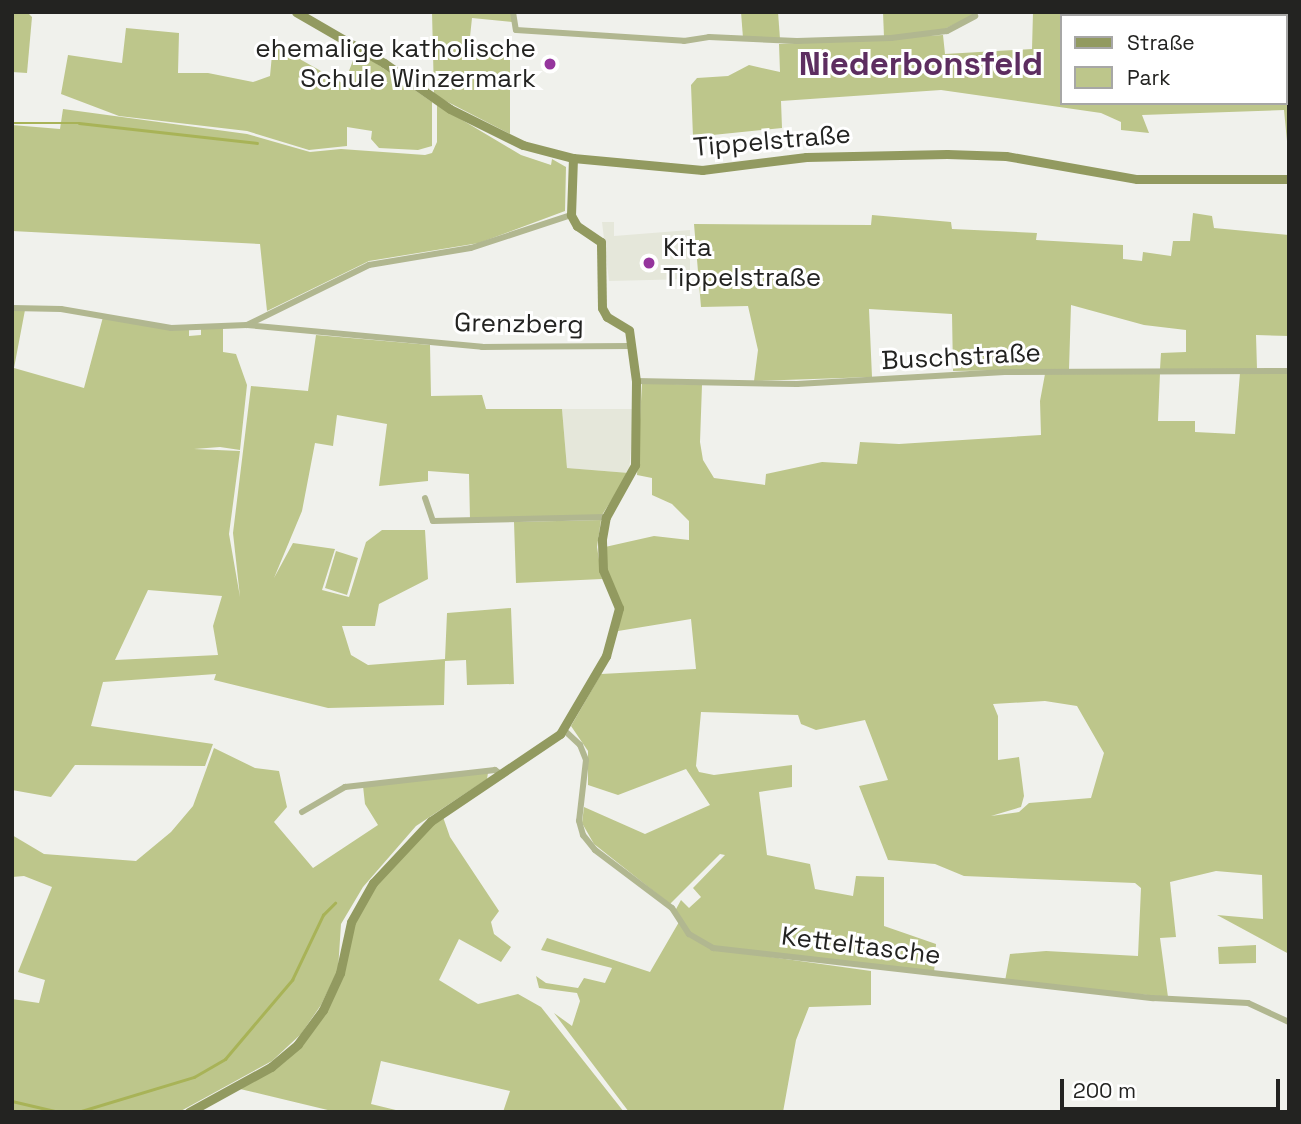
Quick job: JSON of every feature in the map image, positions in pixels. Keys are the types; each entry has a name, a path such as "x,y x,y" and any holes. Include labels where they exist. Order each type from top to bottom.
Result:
{"street":[{"name":"Tippelstraße","path":"296,12 377,59 450,109 526,146 573,158 702,170 806,157 947,154 1006,156 1137,179 1289,179"},
{"path":"513,12 516,30 678,41 709,37 797,41 891,38 947,31 975,16"},
{"path":"571,215 573,158"},
{"name":"Grenzberg","path":"12,308 61,309 172,328 247,325 482,347 631,346 628,328 603,312 601,242 577,226 571,215 471,248 369,265 247,325"},
{"path":"189,1112 271,1067 298,1044 323,1010 340,973 351,922 373,883 421,829 564,730 599,671 619,614 602,563 606,517 635,465 636,382 631,346"},
{"name":"Buschstraße","path":"636,382 797,384 1005,372 1289,371"},
{"path":"425,498 433,521 606,517"},
{"name":"Ketteltasche","path":"564,730 580,745 586,760 579,821 583,835 595,850 672,908 689,934 713,948 1141,997 1248,1003 1289,1022"},
{"path":"302,812 345,787 495,770 502,775"}],"shaded area":[{"name":"Kita Tippelstraße","path":"602,222 614,222 614,236 690,230 690,279 609,281"},
{"path":"562,409 634,409 629,473 567,468"}],"green space":[{"path":"12,12 27,12 32,17 27,73 12,72"},
{"path":"432,12 512,12 512,22 472,18 470,37 472,45 510,56 510,134 434,95"},
{"path":"741,12 778,12 780,39 743,38"},
{"path":"883,12 981,12 940,31 884,37"},
{"path":"1033,12 1289,12 1289,162 1284,110 1142,115 1149,133 1121,130 1121,122 1101,113 941,90 781,101 782,128 693,137 691,85 697,78 728,76 749,65 780,72 779,44 943,35 945,54 1032,49"},
{"path":"126,28 179,33 178,73 208,73 253,82 270,76 273,44 344,84 357,50 432,102 432,146 418,150 379,148 371,139 372,131 347,127 347,146 309,150 247,131 119,116 61,94 68,55 122,63"},
{"path":"437,105 521,155 551,165 552,159 566,167 565,211 479,243 369,261 267,311 260,244 12,231 12,125 60,129 63,109 247,134 310,152 341,149 425,155 432,153 437,142"},
{"path":"1193,213 1212,216 1214,228 1289,235 1289,336 1256,335 1257,369 1160,369 1161,353 1186,352 1186,330 1144,325 1071,305 1069,369 953,371 952,314 869,309 872,377 754,381 758,350 748,306 701,307 694,224 871,225 872,215 951,222 952,229 1037,233 1036,240 1123,245 1123,259 1142,261 1143,252 1171,256 1173,241 1190,241"},
{"path":"12,310 25,310 14,368 84,388 103,317 189,330 189,336 201,335 201,329 223,328 223,352 236,354 247,385 240,450 220,447 194,449 240,451 229,534 240,597 233,533 251,386 308,391 316,335 430,345 431,396 482,395 486,409 562,409 567,468 629,473 602,515 470,519 469,474 428,471 428,481 379,486 387,424 337,415 333,446 315,443 302,511 274,578 293,543 335,549 322,590 349,597 366,542 382,530 425,530 428,579 379,604 375,626 342,626 351,655 368,665 445,659 447,613 511,608 514,684 467,685 466,660 445,661 444,705 328,708 214,680 216,674 103,682 91,726 213,744 205,766 75,765 51,797 12,790","holes":["148,590 222,596 213,626 218,655 115,660"]},
{"path":"1160,373 1158,421 1195,421 1195,432 1235,434 1240,373 1289,374 1289,954 1217,915 1263,919 1262,875 1216,871 1170,882 1176,937 1160,938 1168,997 1005,981 1010,954 1046,951 1138,956 1141,888 1135,883 964,876 935,864 888,860 859,786 888,780 865,720 816,730 801,724 798,715 701,712 696,766 699,772 714,775 792,765 792,787 759,792 767,855 810,864 815,889 853,896 856,876 884,877 884,926 936,944 934,974 713,947 694,937 675,911 681,900 689,908 701,897 693,888 725,855 720,854 670,904 594,844 582,823 584,807 645,834 710,805 686,769 618,795 588,785 588,751 571,726 601,674 696,669 691,619 618,631 622,608 608,574 605,547 654,536 689,540 689,521 672,504 652,495 652,478 637,475 642,383 702,385 700,442 703,460 714,478 765,485 766,474 822,462 857,464 860,442 899,444 1041,435 1040,401 1045,374","holes":["1045,701 1077,706 1104,753 1091,798 1029,803 1019,812 991,816 1021,807 1024,796 1019,757 998,760 998,716 993,704"]},
{"path":"601,520 597,547 602,579 516,583 514,522"},
{"path":"336,551 358,558 347,595 325,588"},
{"path":"214,748 255,768 279,771 287,807 274,822 313,868 378,825 365,804 363,786 488,773 487,779 416,826 363,887 341,924 338,970 321,1005 301,1034 272,1061 179,1112 12,1112 12,999 39,1003 45,980 18,972 52,887 24,876 12,877 12,835 44,854 136,861 171,832 193,806"},
{"path":"443,817 450,837 499,911 491,922 494,934 511,947 501,962 459,939 439,980 478,1004 518,994 541,1007 624,1112 503,1112 510,1091 381,1061 371,1104 404,1112 336,1112 240,1089 287,1060 325,1013 353,923 375,885 422,830"},
{"path":"679,922 713,949 871,971 871,1005 809,1007 796,1040 783,1112 629,1112 554,1013 572,1026 580,1001 577,993 539,988 536,976 546,983 578,988 584,978 605,983 612,968 541,950 547,938 650,972"},
{"path":"1256,945 1256,963 1219,964 1218,947"}],"waterway":[{"path":"12,123 79,123 257,143"},
{"path":"78,1112 194,1077 225,1059 292,980 323,915 335,903"},
{"path":"12,1101 59,1112"}],"place":[{"name":"ehemalige katholische Schule Winzermark","path":"550,64"},
{"name":"Kita Tippelstraße","path":"649,263"}],"district":[{"name":"Niederbonsfeld","path":"921,65"}]}
